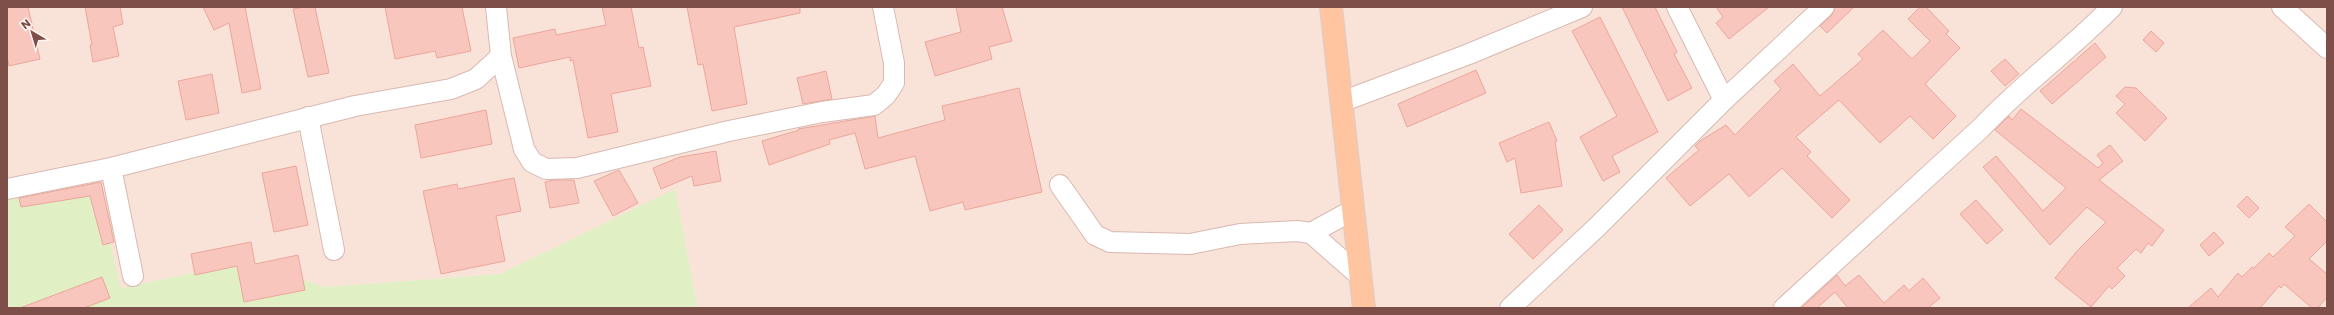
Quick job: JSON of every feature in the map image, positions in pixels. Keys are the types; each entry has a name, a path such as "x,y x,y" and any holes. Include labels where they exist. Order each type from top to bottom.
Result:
{"main road":[{"path":"1331,7 1364,308"}],"street":[{"path":"496,7 501,56 526,155 532,162 546,169 577,168 729,131 822,112 874,105 886,95 894,83 894,63 883,7"},
{"path":"1341,102 1469,54 1582,7"},
{"path":"1677,7 1724,100"},
{"path":"1510,308 1635,190 1724,100 1824,7"},
{"path":"1784,308 1981,128 1998,110 2085,34 2112,7"},
{"path":"2282,7 2327,48"},
{"path":"7,189 111,168 308,117 463,86 476,79 501,56"},
{"path":"308,117 334,250"},
{"path":"111,168 133,276"},
{"path":"1060,185 1095,234 1110,242 1190,244 1240,234 1268,231 1311,233 1353,210"},
{"path":"1311,233 1360,276"}],"shaded area":[{"path":"7,7 2327,7 2327,308 698,308 675,190 500,274 324,287 250,261 121,288 96,183 7,198"}],"green space":[{"path":"96,183 121,288 250,261 324,287 500,274 675,189 698,308 7,308 7,198"}],"building":[{"path":"7,7 28,7 40,59 9,66 7,57"},
{"path":"85,7 120,7 123,24 113,27 119,56 93,62 90,45 92,45"},
{"path":"203,7 245,7 261,89 242,93 229,23 214,30"},
{"path":"315,7 329,73 308,77 293,9"},
{"path":"385,7 462,7 471,51 437,58 435,51 395,59"},
{"path":"602,7 631,7 639,48 643,47 651,86 611,94 618,132 588,138 573,60 570,61 570,57 519,68 513,38 555,29 556,35 606,25"},
{"path":"687,7 800,7 800,13 734,27 747,104 712,111 703,64 698,65"},
{"path":"956,7 1002,7 1012,41 989,47 992,59 935,76 925,42 961,32"},
{"path":"1622,7 1655,7 1677,52 1674,54 1692,88 1668,101"},
{"path":"1716,7 1769,7 1729,39 1716,23 1723,17"},
{"path":"1835,7 1854,7 1827,33 1820,26 1832,15"},
{"path":"1920,7 1926,7 1949,31 1946,34 1960,48 1925,84 1956,116 1933,139 1910,116 1880,143 1839,100 1796,137 1811,152 1807,156 1850,200 1832,218 1782,168 1749,197 1729,174 1690,206 1666,178 1699,150 1695,146 1700,141 1726,125 1735,135 1781,89 1774,81 1793,64 1820,96 1863,59 1858,54 1883,30 1912,59 1930,41 1908,19"},
{"path":"1600,17 1658,132 1612,156 1620,172 1603,181 1580,137 1617,116 1572,31"},
{"path":"2151,31 2164,43 2156,52 2143,40"},
{"path":"2095,43 2106,57 2052,104 2040,91"},
{"path":"2005,59 2019,74 2005,86 1991,71"},
{"path":"1476,70 1486,93 1407,127 1398,104"},
{"path":"826,71 832,99 803,104 797,78"},
{"path":"212,74 219,113 186,120 178,81"},
{"path":"2125,87 2136,88 2167,118 2145,141 2116,113 2125,104 2116,96"},
{"path":"1019,88 1042,192 965,210 963,202 930,211 915,156 865,169 855,133 829,140 830,144 769,165 762,141 799,130 798,129 875,116 878,138 945,120 942,106"},
{"path":"2021,109 2098,168 2103,163 2097,155 2110,145 2123,161 2099,180 2164,230 2152,246 2148,243 2141,253 2136,249 2117,268 2125,276 2112,289 2109,286 2091,307 2055,278 2077,251 2106,222 2087,207 2050,245 1983,167 1996,156 2043,211 2066,188 1995,130 2009,116 2012,120"},
{"path":"486,110 492,144 421,158 415,125"},
{"path":"1549,122 1557,141 1555,142 1562,186 1521,193 1515,158 1507,162 1499,143"},
{"path":"716,151 721,181 694,186 692,176 661,189 653,168 680,157"},
{"path":"296,166 308,225 274,232 262,173"},
{"path":"619,170 638,203 613,216 594,181"},
{"path":"514,178 521,211 496,216 505,261 441,274 423,191 457,184 458,189"},
{"path":"553,180 574,180 579,203 550,208 545,182"},
{"path":"101,182 114,242 103,245 90,196 21,207 19,198"},
{"path":"2247,196 2259,208 2249,218 2237,206"},
{"path":"1976,200 2003,230 1987,244 1960,214"},
{"path":"2309,204 2327,222 2327,241 2309,259 2327,274 2327,297 2318,308 2312,308 2284,284 2281,288 2279,286 2260,308 2188,308 2211,288 2218,297 2238,273 2242,277 2252,267 2254,268 2269,253 2273,257 2295,236 2285,227"},
{"path":"1539,205 1563,230 1533,259 1509,234"},
{"path":"2214,232 2224,243 2209,256 2200,245"},
{"path":"251,242 255,264 298,255 305,290 244,302 237,266 195,275 191,254"},
{"path":"1837,275 1845,286 1859,275 1884,303 1904,285 1909,291 1923,278 1940,298 1928,308 1848,308 1835,292 1817,308 1801,308"},
{"path":"102,277 110,298 84,308 20,308"}]}
